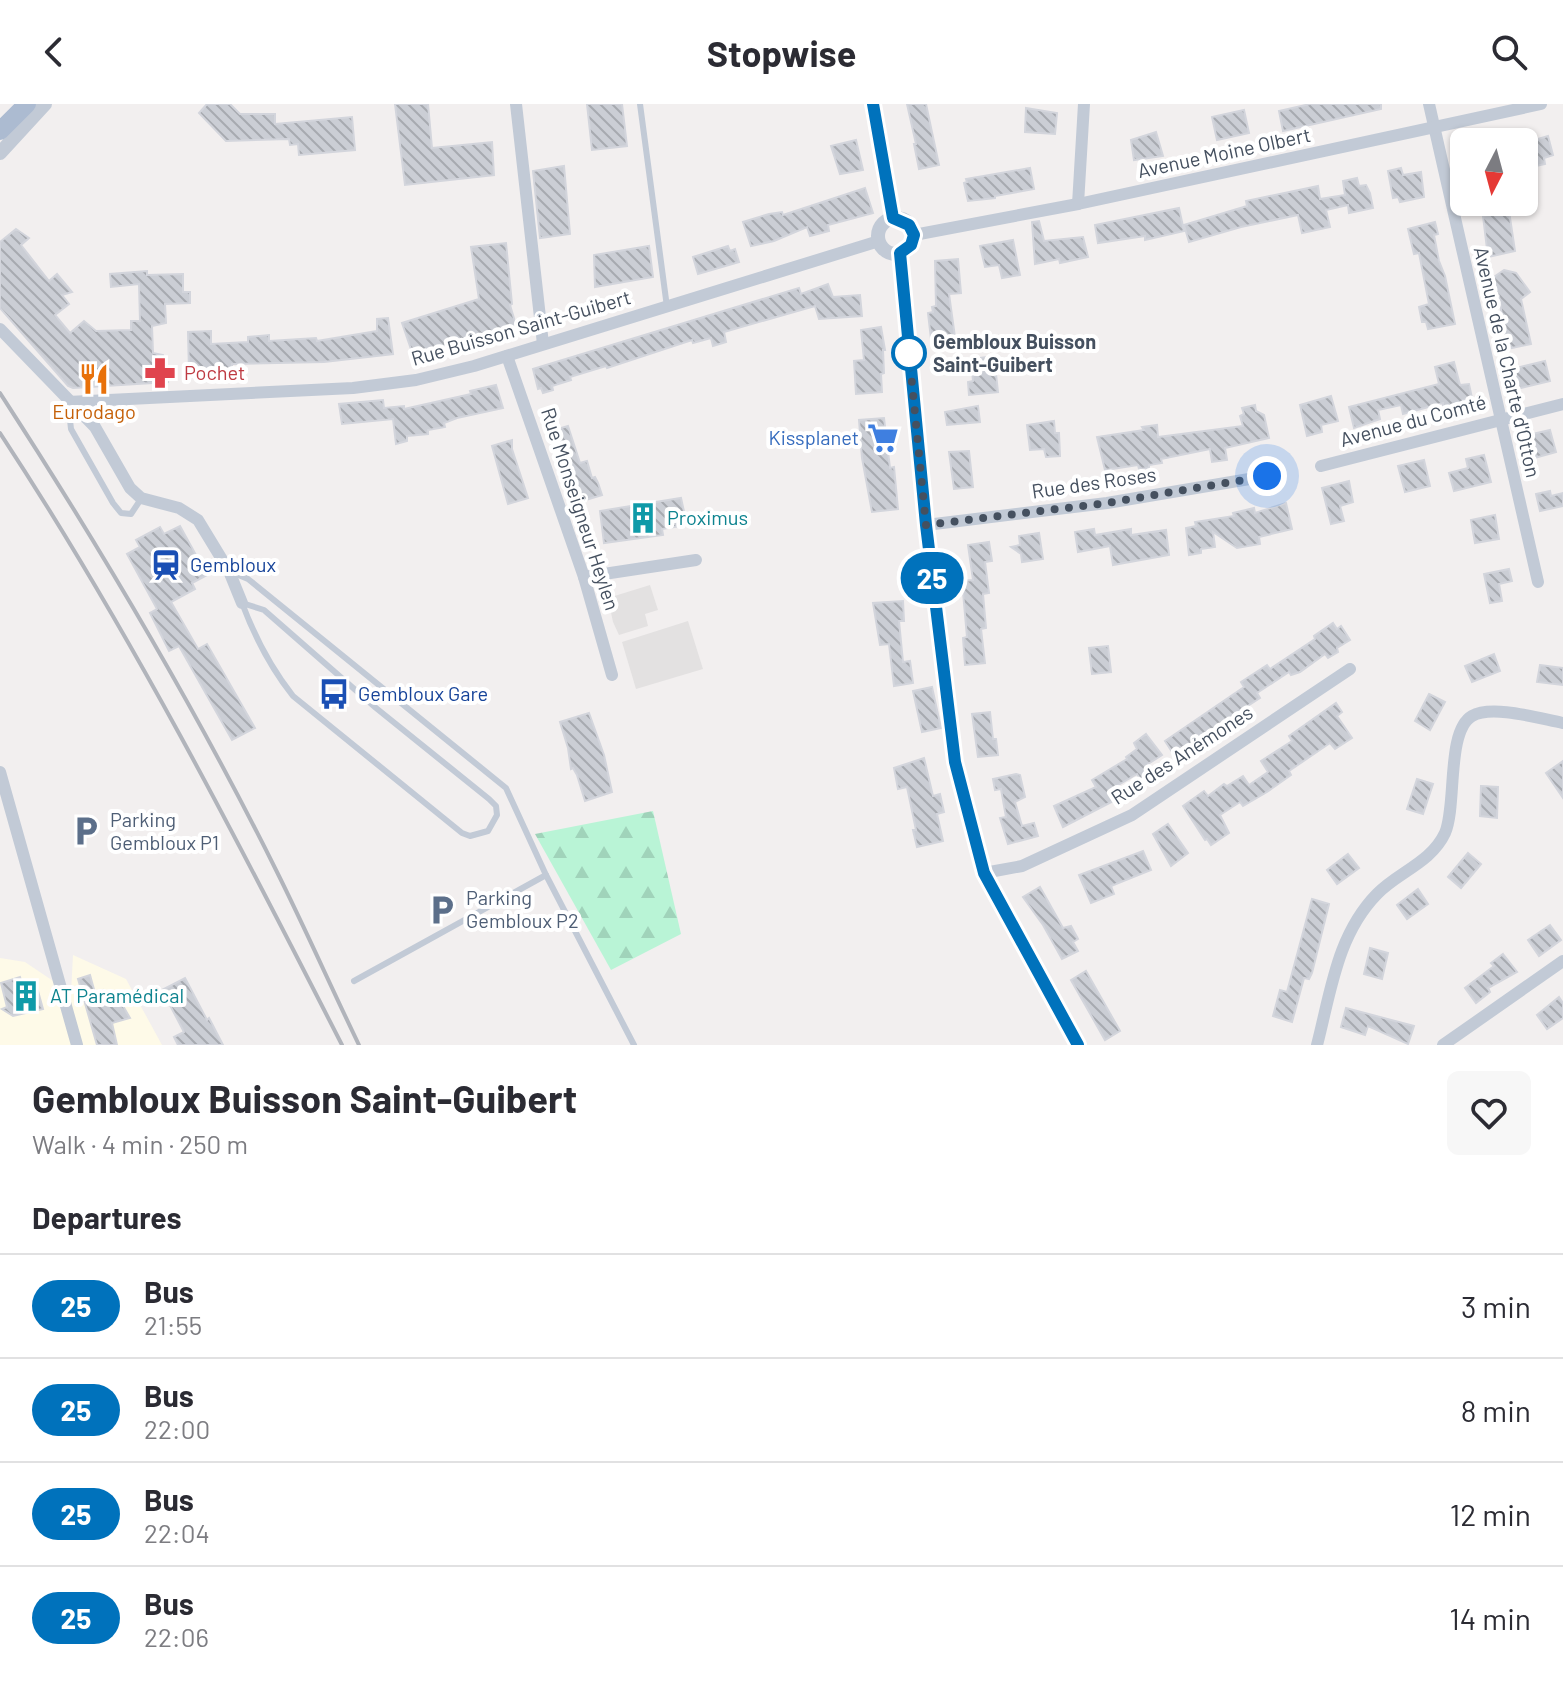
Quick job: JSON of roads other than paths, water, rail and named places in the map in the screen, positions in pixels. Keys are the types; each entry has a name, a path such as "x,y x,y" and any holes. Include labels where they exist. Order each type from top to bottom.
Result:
{"main road":[{"path":"0,131 27,104"}],"street":[{"path":"0,153 45,104"},
{"path":"516,104 543,344"},
{"path":"873,104 893,218"},
{"path":"1078,204 1084,104"},
{"name":"Avenue de la Charte d'Otton","path":"1429,104 1538,582"},
{"name":"Avenue Moine Olbert","path":"914,235 1078,204 1541,104"},
{"path":"893,218 909,225 914,235 911,245 900,253 885,250 879,241 883,224 893,218"},
{"name":"Rue Buisson Saint-Guibert","path":"68,402 369,387 447,374 879,241"},
{"path":"900,253 926,525 955,762 984,873 1078,1045"},
{"path":"0,329 95,427 130,488 141,498 179,508 198,520 229,571 242,603"},
{"name":"Rue Monseigneur Heylen","path":"507,356 584,577 612,675"},
{"name":"Avenue du Comté","path":"1321,466 1563,404"},
{"name":"Rue des Roses","path":"926,525 1107,503 1267,476"},
{"path":"584,577 696,560"},
{"name":"Rue des Anémones","path":"984,873 1022,866 1132,815 1350,669"},
{"path":"1317,1045 1343,943 1356,918 1379,891 1430,854 1445,833 1452,805 1462,728 1473,716 1494,712 1563,723"},
{"path":"0,772 77,1045"},
{"path":"1443,1045 1563,961"}],"lane":[{"path":"640,104 667,307"},
{"path":"68,402 71,429 113,503 121,513 131,514 141,498"},
{"path":"229,571 248,579 506,788 529,842 634,1045"},
{"path":"242,603 264,610 376,708 489,799 496,806 497,815 488,831 470,836 462,833 293,696 249,623 242,603"},
{"path":"354,981 546,875"}],"railway":[{"path":"0,393 110,568 179,687 245,808 359,1045"},
{"path":"0,433 93,582 180,734 342,1045"}],"place":[{"name":"Gembloux Buisson Saint-Guibert","path":"909,353"},
{"name":"Pochet","path":"160,373"},
{"name":"Eurodago","path":"94,379"},
{"name":"Kissplanet","path":"883,438"},
{"name":"Proximus","path":"643,518"},
{"name":"Gembloux","path":"166,565"},
{"name":"Gembloux Gare","path":"334,694"},
{"name":"Parking Gembloux P1","path":"86,831"},
{"name":"Parking Gembloux P2","path":"442,910"},
{"name":"AT Paramédical","path":"26,996"}]}
